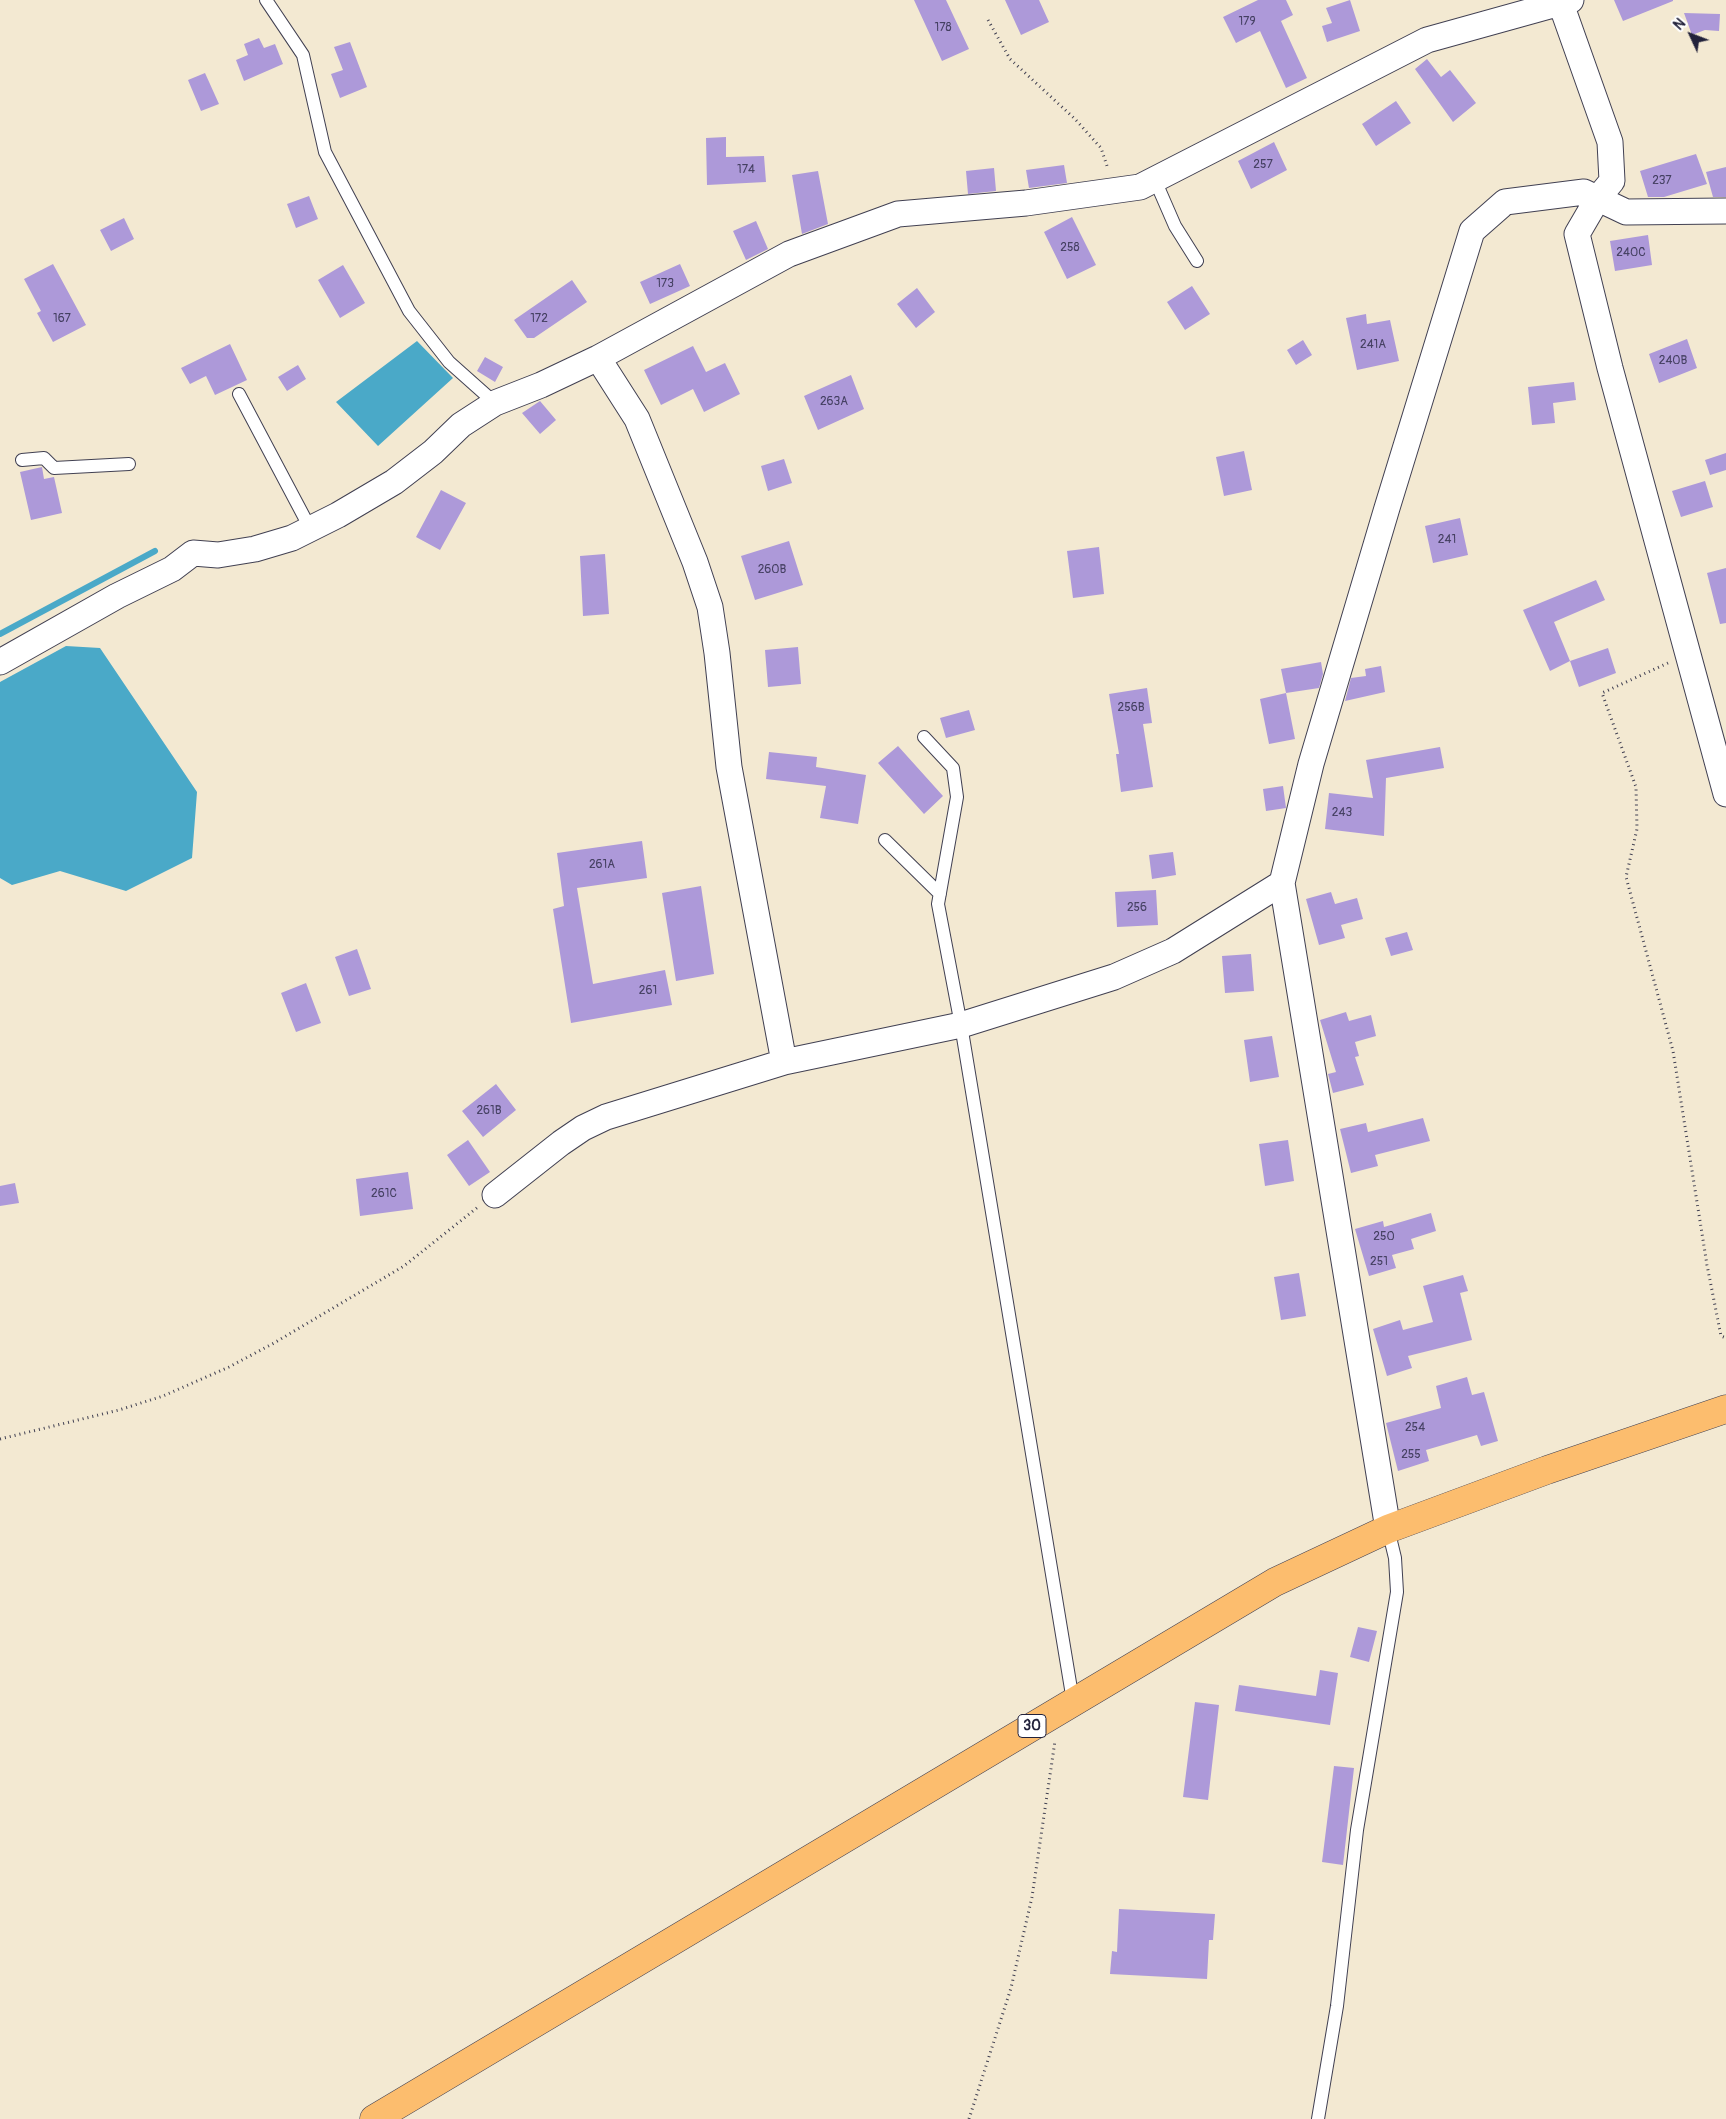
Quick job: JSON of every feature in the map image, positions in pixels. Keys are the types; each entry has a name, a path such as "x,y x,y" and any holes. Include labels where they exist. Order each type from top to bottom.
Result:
{"main road":[{"name":"30","path":"374,2119 1275,1582 1388,1529 1546,1470 1726,1409"}],"street":[{"path":"0,662 117,596 172,569 192,553 218,555 255,549 292,538 394,482 433,452 461,424 495,403 541,385 598,358 790,254 898,214 1026,204 1140,187 1427,40 1564,1 1610,142 1612,181 1598,198 1577,234 1610,368 1726,794"},
{"path":"1388,1529 1282,883 1311,764 1472,231 1504,202 1584,192 1626,212 1726,211"},
{"path":"598,358 637,419 710,607 718,653 729,767 784,1062"},
{"path":"495,1195 560,1143 583,1128 606,1117 784,1062 961,1025 1114,977 1173,951 1282,883"}],"lane":[{"path":"266,0 303,55 325,152 409,311 449,362 495,403"},
{"path":"1155,180 1175,226 1197,262"},
{"path":"239,394 310,528"},
{"path":"22,460 44,458 54,468 128,464"},
{"path":"924,737 953,768 956,797 938,904 961,1025 1073,1701"},
{"path":"885,840 940,894"},
{"path":"1318,2119 1337,2006 1357,1830 1397,1592 1395,1558 1388,1529"}],"path":[{"path":"988,20 1010,59 1075,119 1101,148 1116,191"},
{"path":"1689,653 1602,693 1636,787 1637,829 1626,877 1673,1051 1707,1265 1721,1336 1726,1338"},
{"path":"0,1439 119,1410 163,1396 229,1367 274,1343 404,1266 495,1195"},
{"path":"969,2119 1011,1988 1032,1896 1057,1744 1046,1717"}],"water":[{"path":"417,341 453,378 378,446 336,402"},
{"path":"66,646 100,648 197,792 192,858 126,891 60,871 12,885 0,878 0,682"}],"building":[{"path":"914,0 946,0 969,49 942,61"},
{"path":"1005,0 1039,0 1049,22 1021,35"},
{"path":"1258,0 1286,0 1293,15 1281,21 1307,78 1286,88 1260,31 1236,43 1223,17"},
{"path":"1350,0 1360,31 1327,42 1322,26 1332,23 1326,8"},
{"path":"1614,0 1673,0 1673,1 1623,21"},
{"path":"1684,13 1720,14 1719,31 1705,30 1692,35"},
{"path":"259,38 264,48 275,44 283,64 244,81 236,60 248,55 244,44"},
{"path":"350,42 367,87 340,98 331,74 343,70 334,47"},
{"path":"1427,59 1441,77 1450,70 1476,103 1453,122 1415,69"},
{"path":"205,73 219,104 201,111 188,80"},
{"path":"1396,101 1411,123 1376,146 1362,124"},
{"path":"726,137 726,157 764,156 766,182 707,185 706,138"},
{"path":"1274,142 1287,170 1251,189 1238,161"},
{"path":"1696,154 1707,184 1664,197 1648,197 1640,171"},
{"path":"1064,165 1067,183 1029,188 1026,170"},
{"path":"1726,167 1726,197 1713,197 1706,172"},
{"path":"994,168 996,191 968,194 966,171"},
{"path":"818,171 828,224 802,234 792,175"},
{"path":"309,196 318,219 296,228 287,204"},
{"path":"1072,217 1096,265 1067,279 1044,232"},
{"path":"124,218 134,239 111,251 100,230"},
{"path":"756,221 768,249 746,260 733,231"},
{"path":"1648,235 1652,265 1615,271 1610,241"},
{"path":"53,264 86,325 53,342 37,313 41,311 24,279"},
{"path":"680,264 690,286 650,304 640,282"},
{"path":"343,265 365,303 340,318 318,280"},
{"path":"572,280 587,302 534,338 527,338 514,320"},
{"path":"1192,286 1210,314 1185,330 1167,302"},
{"path":"917,288 935,312 916,328 897,304"},
{"path":"1366,314 1367,324 1390,320 1399,361 1357,370 1346,318"},
{"path":"1687,339 1697,368 1659,383 1649,354"},
{"path":"1303,340 1312,355 1296,365 1287,350"},
{"path":"230,344 247,380 215,395 206,376 190,384 181,368"},
{"path":"693,346 706,372 725,363 740,394 704,412 693,389 661,405 644,370"},
{"path":"485,357 503,367 495,382 477,371"},
{"path":"298,365 306,379 287,391 278,377"},
{"path":"851,375 864,409 818,430 804,396"},
{"path":"1574,382 1576,400 1553,403 1555,423 1532,425 1528,387"},
{"path":"540,401 556,420 540,434 522,413"},
{"path":"1244,451 1252,490 1224,496 1216,457"},
{"path":"1726,453 1726,470 1710,475 1705,460"},
{"path":"784,459 792,483 768,491 761,466"},
{"path":"42,467 44,479 54,477 62,513 31,520 20,472"},
{"path":"1705,481 1713,507 1681,517 1672,491"},
{"path":"441,490 466,503 440,550 416,537"},
{"path":"1460,518 1468,555 1433,563 1425,526"},
{"path":"789,541 803,585 755,600 741,556"},
{"path":"1099,547 1104,594 1073,598 1067,551"},
{"path":"605,554 609,614 583,616 580,556"},
{"path":"1726,568 1726,623 1720,624 1707,573"},
{"path":"1596,580 1605,600 1554,622 1570,661 1550,671 1523,610"},
{"path":"798,647 801,684 768,687 765,650"},
{"path":"1608,648 1616,673 1579,687 1570,661"},
{"path":"1321,662 1323,674 1319,688 1286,693 1281,669"},
{"path":"1381,666 1385,692 1345,701 1351,678 1366,676 1365,669"},
{"path":"1147,688 1152,723 1143,724 1153,787 1121,792 1116,754 1119,754 1109,694"},
{"path":"1286,693 1295,739 1269,744 1260,699"},
{"path":"969,710 975,730 946,738 940,718"},
{"path":"898,746 943,796 924,814 878,763"},
{"path":"1440,747 1444,768 1386,778 1384,836 1325,829 1329,793 1373,798 1366,760"},
{"path":"769,752 817,757 816,767 866,775 858,824 820,818 826,786 766,779"},
{"path":"1283,786 1286,808 1266,811 1263,789"},
{"path":"642,841 647,878 577,888 593,984 665,970 672,1005 571,1023 553,909 564,906 557,853"},
{"path":"1173,852 1176,875 1152,879 1149,855"},
{"path":"701,886 714,974 676,981 662,893"},
{"path":"1156,890 1158,925 1117,927 1115,892"},
{"path":"1331,892 1335,904 1357,898 1363,919 1341,925 1345,938 1319,945 1306,899"},
{"path":"1407,932 1413,950 1391,956 1385,938"},
{"path":"357,949 371,989 349,996 335,957"},
{"path":"1251,954 1254,991 1225,993 1222,956"},
{"path":"306,983 321,1023 296,1032 281,993"},
{"path":"1346,1012 1349,1021 1371,1015 1376,1036 1355,1042 1359,1056 1355,1057 1364,1085 1333,1093 1328,1074 1336,1072 1320,1020"},
{"path":"1272,1036 1279,1077 1250,1082 1244,1040"},
{"path":"496,1084 516,1110 483,1137 462,1111"},
{"path":"1423,1118 1430,1141 1375,1155 1378,1166 1351,1173 1340,1129 1366,1123 1368,1132"},
{"path":"468,1140 490,1172 469,1186 447,1155"},
{"path":"1288,1140 1294,1181 1265,1186 1259,1144"},
{"path":"408,1172 413,1209 360,1216 356,1179"},
{"path":"15,1183 19,1203 0,1206 0,1186"},
{"path":"1431,1213 1436,1231 1411,1239 1414,1249 1392,1255 1396,1268 1369,1276 1355,1229 1383,1221 1384,1227"},
{"path":"1299,1273 1306,1316 1281,1320 1274,1277"},
{"path":"1463,1275 1468,1291 1460,1293 1472,1340 1408,1356 1412,1368 1387,1376 1373,1329 1400,1320 1403,1330 1433,1322 1423,1286"},
{"path":"1467,1377 1472,1395 1484,1392 1498,1441 1481,1446 1477,1435 1426,1450 1429,1461 1398,1471 1386,1423 1441,1408 1436,1386"},
{"path":"1358,1627 1377,1631 1369,1662 1350,1657"},
{"path":"1320,1670 1338,1673 1330,1725 1235,1711 1239,1685 1316,1696"},
{"path":"1195,1702 1219,1705 1208,1800 1183,1797"},
{"path":"1334,1766 1354,1768 1343,1865 1322,1862"},
{"path":"1119,1909 1215,1914 1213,1940 1209,1940 1207,1979 1110,1974 1112,1951 1117,1952"}],"waterway":[{"path":"0,634 155,551"}]}
